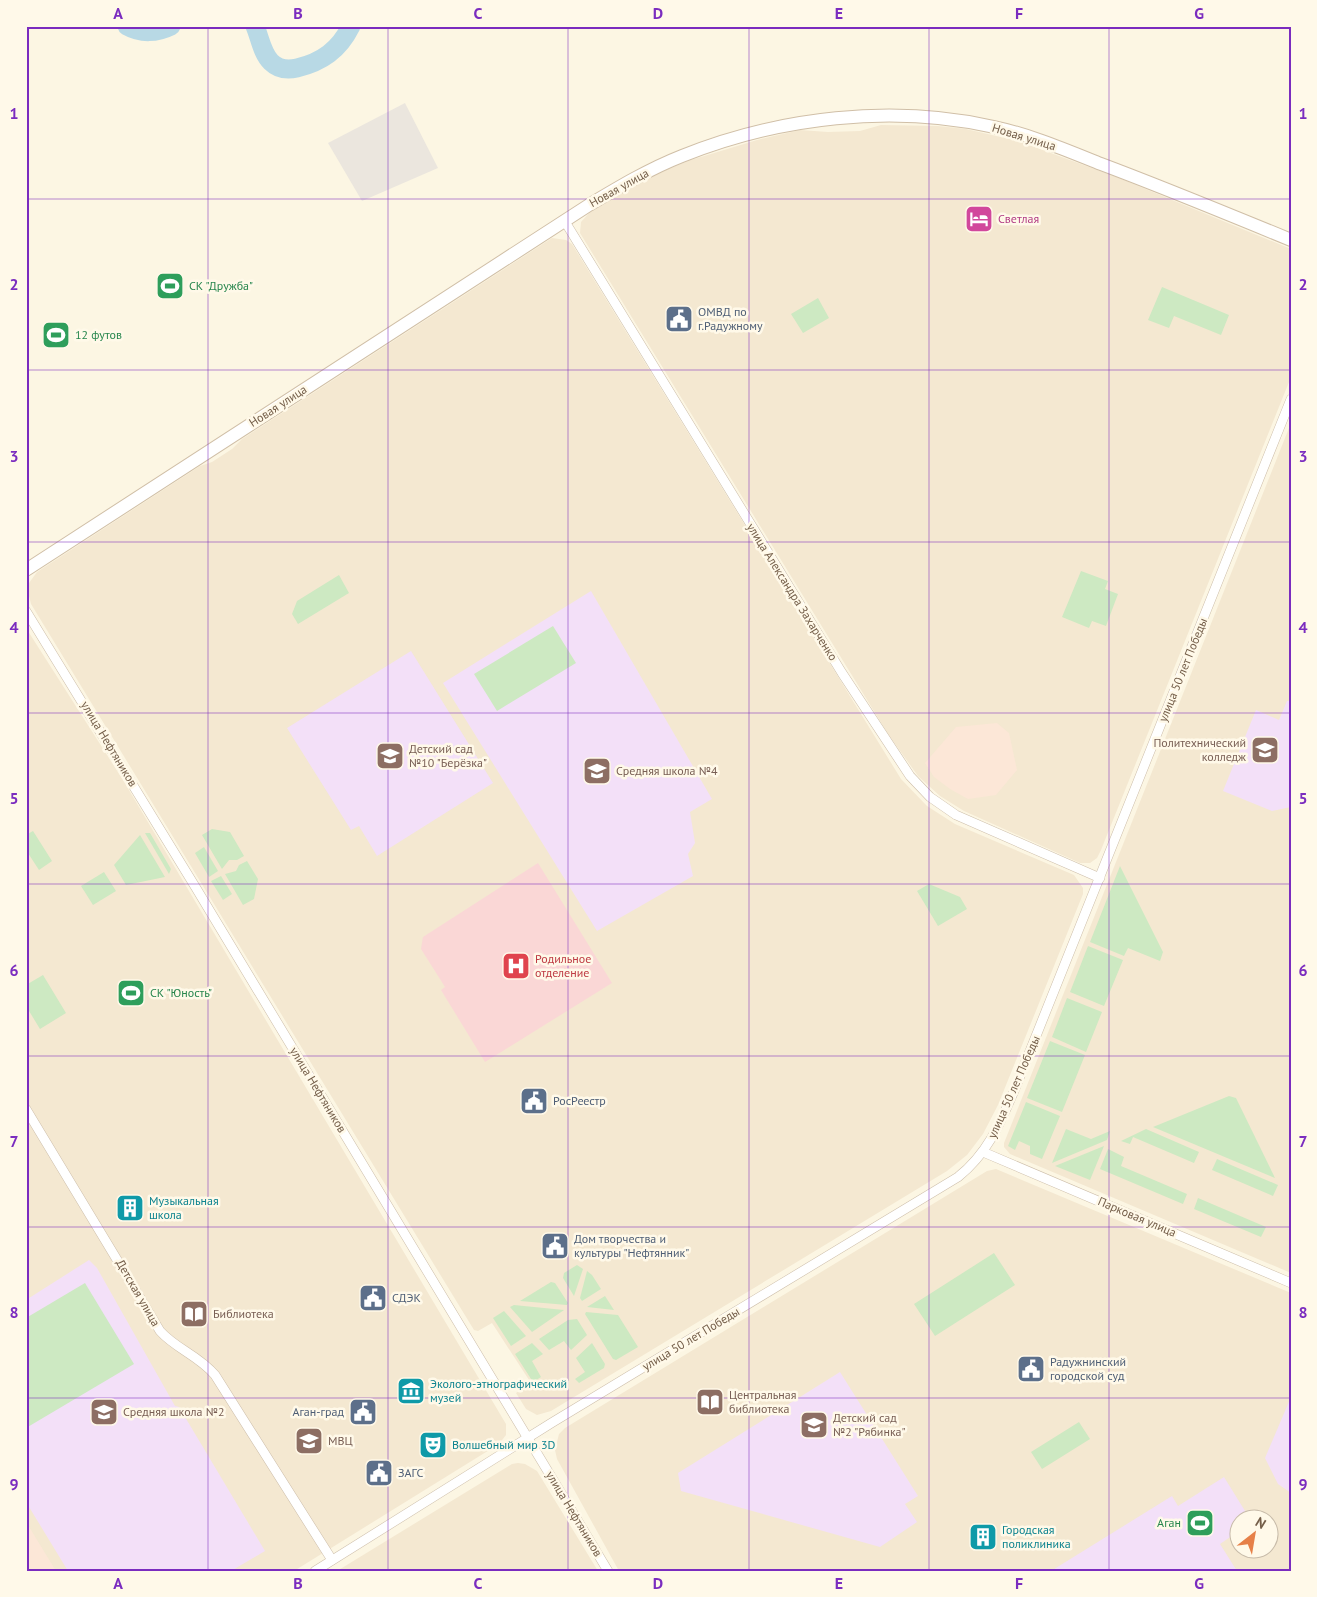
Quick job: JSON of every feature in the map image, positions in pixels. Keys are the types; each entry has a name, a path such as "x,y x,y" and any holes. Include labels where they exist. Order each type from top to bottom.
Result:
{"street":[{"name":"Новая улица","path":"26,570 564,220 651,170 683,155 731,138 814,121 905,116 972,123 1034,138 1291,240"},
{"name":"улица Александра Захарченко","path":"564,220 842,673 910,776 930,797 956,815 1100,878"},
{"name":"улица 50 лет Победы","path":"315,1571 528,1438 958,1177 983,1152 1007,1106 1291,399"},
{"name":"улица Нефтяников","path":"26,611 81,698 608,1571"},
{"name":"Детская улица","path":"26,1109 160,1331 172,1343 202,1360 215,1374 332,1560"},
{"name":"Парковая улица","path":"983,1152 1291,1283"}],"shaded area":[{"path":"405,103 438,168 362,201 328,143"},
{"path":"881,125 938,126 966,129 1018,141 1119,178 1291,249 1291,377 1101,850 1097,858 1090,863 1080,863 964,811 940,796 918,776 888,734 580,233 581,222 590,212 656,174 691,160 757,140 800,130 828,132 860,131"},
{"path":"552,238 566,240 572,244 901,779 927,806 955,824 1074,875 1083,888 1083,894 998,1105 983,1134 967,1155 947,1171 551,1411 537,1415 526,1409 516,1393 531,1383 492,1323 478,1331 474,1330 31,604 28,592 29,583 37,572 200,466 212,462 232,449 242,439"},
{"path":"1291,423 1291,1273 1010,1154 1004,1147 1004,1143"},
{"name":"Средняя школа №4","path":"591,591 712,799 690,812 695,843 688,854 693,876 597,931 443,683"},
{"path":"26,628 123,780 506,1424 506,1435 499,1444 294,1571 26,1571"},
{"name":"Детский сад №10 \"Берёзка\"","path":"411,651 493,783 377,856 359,826 351,830 287,728"},
{"name":"Политехнический колледж","path":"1287,701 1291,701 1291,807 1272,811 1223,791 1256,710 1279,720"},
{"path":"997,723 1009,733 1017,770 996,795 968,799 934,777 925,763 956,727"},
{"name":"Родильное отделение","path":"538,863 612,983 485,1062 441,990 445,987 421,949 423,937"},
{"path":"996,1169 1291,1293 1291,1571 619,1571 557,1459 555,1450 559,1434 565,1428 987,1171"},
{"name":"Средняя школа №2","path":"89,1260 97,1268 175,1406 179,1407 265,1551 231,1571 68,1571 26,1502 26,1300"},
{"name":"Детский сад №2 \"Рябинка\"","path":"840,1372 918,1496 905,1504 917,1522 880,1547 681,1491 678,1473"},
{"path":"1291,1397 1291,1493 1278,1484 1265,1458"},
{"path":"512,1464 525,1464 537,1471 598,1571 337,1571"},
{"path":"1224,1477 1244,1510 1230,1510 1230,1537 1220,1544 1237,1571 1051,1571 1172,1496 1178,1506"},
{"path":"28,1525 56,1571 26,1571 26,1526"}],"green space":[{"path":"1162,287 1229,315 1221,335 1174,316 1169,328 1148,320"},
{"path":"818,298 829,318 803,333 791,314"},
{"path":"1081,571 1108,581 1105,589 1118,594 1106,626 1092,621 1089,628 1062,617"},
{"path":"339,575 349,593 298,624 292,614 297,601"},
{"path":"553,626 576,663 497,711 474,674"},
{"path":"212,829 230,832 244,856 237,860 229,860 222,869 202,835"},
{"path":"33,831 52,861 39,870 26,850 26,835"},
{"path":"145,833 150,833 171,869 169,874"},
{"path":"140,835 165,877 126,885 114,865"},
{"path":"204,847 218,871 209,877 195,853"},
{"path":"247,861 258,879 254,899 243,905 225,874 236,871 239,865"},
{"path":"1120,866 1163,952 1160,961 1128,948 1124,956 1090,942"},
{"path":"104,872 116,891 93,905 81,886"},
{"path":"221,876 232,894 223,900 211,881"},
{"path":"929,884 960,897 967,909 938,926 917,891"},
{"path":"1088,946 1123,960 1104,1006 1070,992"},
{"path":"43,975 66,1013 40,1029 26,1006 26,985"},
{"path":"1067,998 1102,1012 1086,1052 1052,1037"},
{"path":"1050,1041 1085,1055 1062,1112 1027,1098"},
{"path":"1229,1096 1236,1098 1275,1178 1153,1127"},
{"path":"1026,1102 1060,1116 1042,1159 1030,1154 1030,1146 1019,1141 1015,1150 1008,1146"},
{"path":"1066,1129 1091,1139 1110,1131 1107,1140 1052,1163"},
{"path":"1146,1129 1199,1152 1194,1163 1133,1137 1130,1144 1121,1141"},
{"path":"1104,1146 1090,1180 1055,1166"},
{"path":"1108,1149 1124,1157 1121,1166 1187,1194 1183,1204 1100,1169"},
{"path":"1217,1159 1278,1185 1273,1196 1212,1170"},
{"path":"1198,1198 1266,1227 1261,1237 1194,1209"},
{"path":"994,1253 1015,1285 935,1336 914,1304"},
{"path":"577,1265 583,1269 574,1296 563,1278 564,1273"},
{"path":"587,1271 601,1289 582,1301 580,1298"},
{"path":"551,1282 555,1283 568,1303 567,1305 520,1301"},
{"path":"85,1283 134,1364 26,1428 26,1318"},
{"path":"605,1296 614,1310 587,1307"},
{"path":"514,1305 564,1310 532,1332 510,1307"},
{"path":"504,1311 526,1336 511,1346 493,1318"},
{"path":"586,1312 618,1315 638,1347 616,1360 613,1359 585,1314"},
{"path":"577,1319 587,1335 571,1350 564,1341 549,1350 539,1339 568,1320"},
{"path":"532,1343 543,1354 532,1361 541,1377 533,1382 515,1354"},
{"path":"592,1343 605,1364 604,1368 579,1383 575,1379 585,1372 576,1358"},
{"path":"1079,1422 1090,1439 1042,1469 1031,1452"}],"waterway":[{"path":"127,26 132,29 149,32 171,26"},
{"path":"255,26 263,50 271,62 277,66 290,69 314,62 329,54 341,42 351,26"}],"place":[{"name":"Светлая","path":"979,219"},
{"name":"СК \"Дружба\"","path":"170,286"},
{"name":"ОМВД по г.Радужному","path":"679,319"},
{"name":"12 футов","path":"56,335"},
{"name":"Политехнический колледж","path":"1265,750"},
{"name":"Детский сад №10 \"Берёзка\"","path":"390,756"},
{"name":"Средняя школа №4","path":"597,771"},
{"name":"Родильное отделение","path":"516,966"},
{"name":"СК \"Юность\"","path":"131,993"},
{"name":"РосРеестр","path":"534,1101"},
{"name":"Музыкальная школа","path":"130,1208"},
{"name":"Дом творчества и культуры \"Нефтянник\"","path":"555,1246"},
{"name":"СДЭК","path":"373,1298"},
{"name":"Библиотека","path":"194,1314"},
{"name":"Радужнинский городской суд","path":"1031,1369"},
{"name":"Эколого-этнографический музей","path":"411,1391"},
{"name":"Центральная библиотека","path":"710,1402"},
{"name":"Средняя школа №2","path":"104,1412"},
{"name":"Аган-град","path":"363,1412"},
{"name":"Детский сад №2 \"Рябинка\"","path":"814,1425"},
{"name":"МВЦ","path":"309,1441"},
{"name":"Волшебный мир 3D","path":"433,1445"},
{"name":"ЗАГС","path":"379,1473"},
{"name":"Аган","path":"1200,1523"},
{"name":"Городская поликлиника","path":"983,1537"}]}
